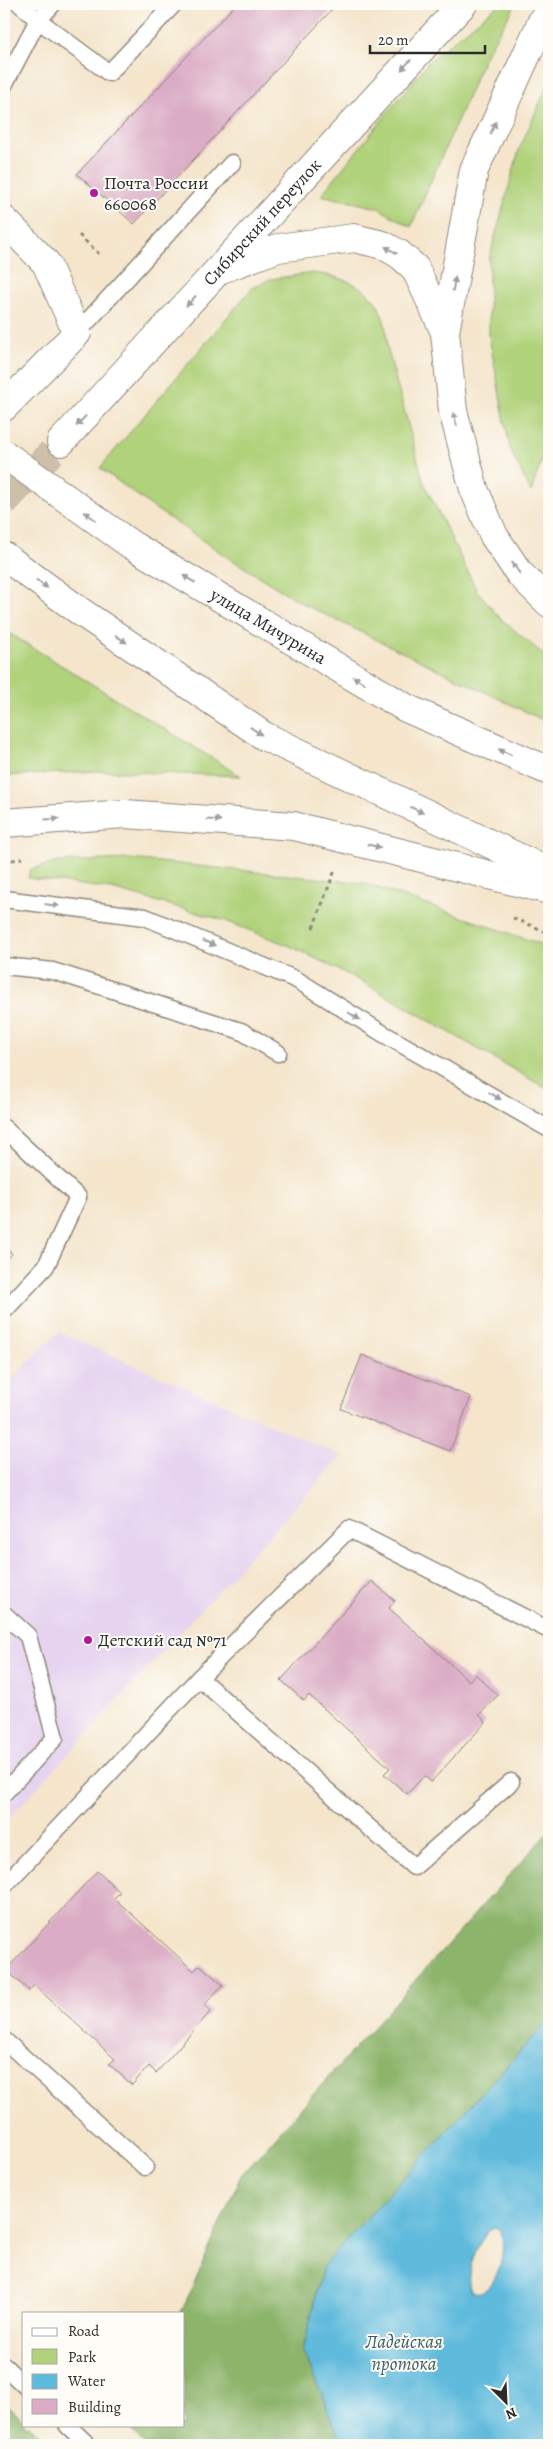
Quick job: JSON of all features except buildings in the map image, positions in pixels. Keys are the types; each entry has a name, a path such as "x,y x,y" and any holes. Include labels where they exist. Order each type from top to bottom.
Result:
{"main road":[{"name":"Сибирский переулок","path":"61,442 220,269 308,169 463,4"},
{"path":"549,11 543,19 474,170 445,332 453,411 474,489 494,536 519,573 549,603"},
{"path":"4,220 46,263 77,333 4,407"},
{"path":"220,269 278,248 354,238 383,245 399,254 415,268 445,332"},
{"name":"улица Мичурина","path":"4,454 130,544 406,708 549,772"},
{"path":"4,556 81,612 264,736 549,872"},
{"path":"4,823 126,814 294,826 549,890"}],"lane":[{"path":"20,4 38,20 109,73 174,4"},
{"path":"4,85 38,20 53,4"},
{"path":"77,333 232,163"},
{"path":"4,899 145,917 296,980 382,1034 549,1129"},
{"path":"4,966 53,971 240,1030 278,1053"},
{"path":"4,1128 78,1197 46,1266 4,1311"},
{"path":"4,1886 199,1678 349,1529 549,1630"},
{"path":"4,1614 28,1636 55,1738 4,1793"},
{"path":"199,1678 414,1867 511,1782"},
{"path":"4,2040 145,2167"},
{"path":"4,2366 22,2383"},
{"path":"68,2426 88,2445"}],"path":[{"path":"79,235 99,254"},
{"path":"313,928 337,862"}],"shaded area":[{"name":"Детский сад №71","path":"58,1332 342,1456 4,1824 4,1388"}],"green space":[{"path":"499,4 516,4 487,52 411,227 378,208 321,195 431,59"},
{"path":"549,82 549,439 531,492 510,449 489,336 489,259 519,150"},
{"path":"313,273 344,280 357,286 368,293 376,303 386,329 387,347 424,483 477,591 501,619 549,659 549,723 305,605 229,558 157,510 100,468 252,288 271,279"},
{"path":"4,630 241,776 101,771 4,776"},
{"path":"130,859 364,883 549,947 549,1090 359,980 290,946 223,920 112,889 28,878 30,870 57,862"},
{"path":"549,1831 549,2020 323,2266 303,2351 343,2445 145,2445 130,2430 132,2426 185,2426 185,2312 181,2312 241,2175"},
{"path":"9,2407 22,2419 22,2426 30,2426 52,2445 4,2445 4,2413"}],"water":[{"name":"Ладейская протока","path":"549,2020 549,2445 343,2445 303,2351 323,2266","holes":["494,2227 499,2229 503,2246 499,2269 489,2287 481,2292 473,2292 469,2278 473,2258 483,2238 489,2231"]}],"tunnel":[{"path":"4,503 61,442"}],"place":[{"name":"Почта России 660068","path":"94,193"},
{"name":"Детский сад №71","path":"88,1640"}]}
